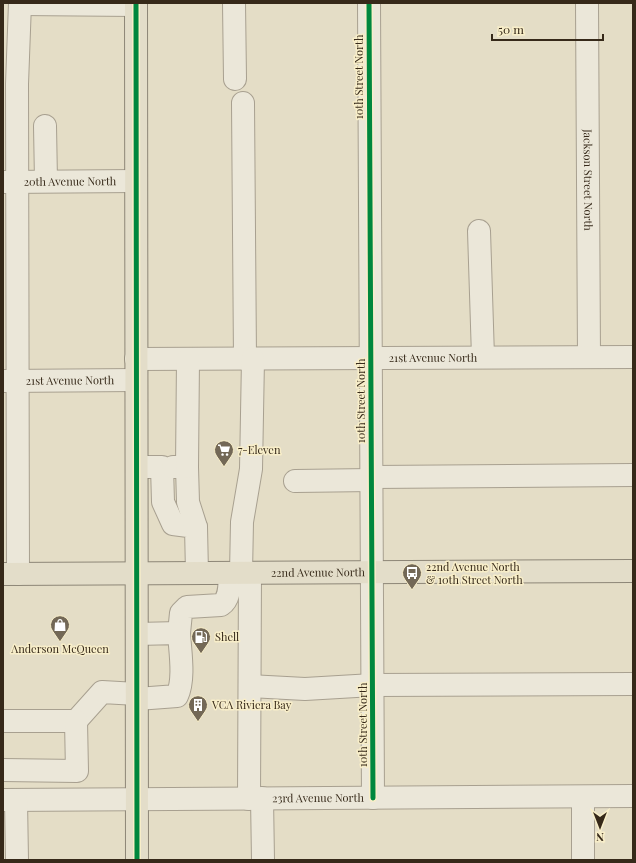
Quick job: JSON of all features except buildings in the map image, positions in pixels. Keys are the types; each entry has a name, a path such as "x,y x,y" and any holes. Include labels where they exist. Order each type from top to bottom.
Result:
{"main road":[{"path":"136,4 137,860"},
{"name":"22nd Avenue North","path":"11,574 633,571"}],"street":[{"path":"234,3 235,79"},
{"name":"10th Street North","path":"369,3 373,798"},
{"name":"Jackson Street North","path":"587,3 589,357"},
{"path":"11,574 10,84 20,4 136,4"},
{"path":"243,103 251,469 242,522 240,573 250,686 256,799 263,860"},
{"path":"45,126 46,181"},
{"name":"20th Avenue North","path":"11,182 136,181"},
{"path":"479,231 483,357"},
{"name":"21st Avenue North","path":"10,381 136,370 188,359 633,357"},
{"path":"188,359 188,502 196,528 197,573"},
{"path":"137,467 187,467"},
{"path":"162,467 163,502 173,524 196,528"},
{"path":"294,481 372,478 633,475"},
{"path":"3,770 77,771 76,721 102,692 137,696 177,696 180,690 181,662 179,633 182,613 186,607 221,605 225,602 240,573"},
{"path":"137,634 179,633"},
{"path":"250,686 305,689 373,685 633,684"},
{"path":"3,721 76,721"},
{"name":"23rd Avenue North","path":"10,800 633,796"},
{"path":"583,797 583,860"},
{"path":"10,800 17,860"}],"cycle path":[{"path":"136,3 137,860"},
{"path":"369,3 373,798"}],"place":[{"name":"7-Eleven","path":"224,467"},
{"name":"22nd Avenue North & 10th Street North","path":"412,590"},
{"name":"Anderson McQueen","path":"60,642"},
{"name":"Shell","path":"201,654"},
{"name":"VCA Riviera Bay","path":"198,722"}]}
